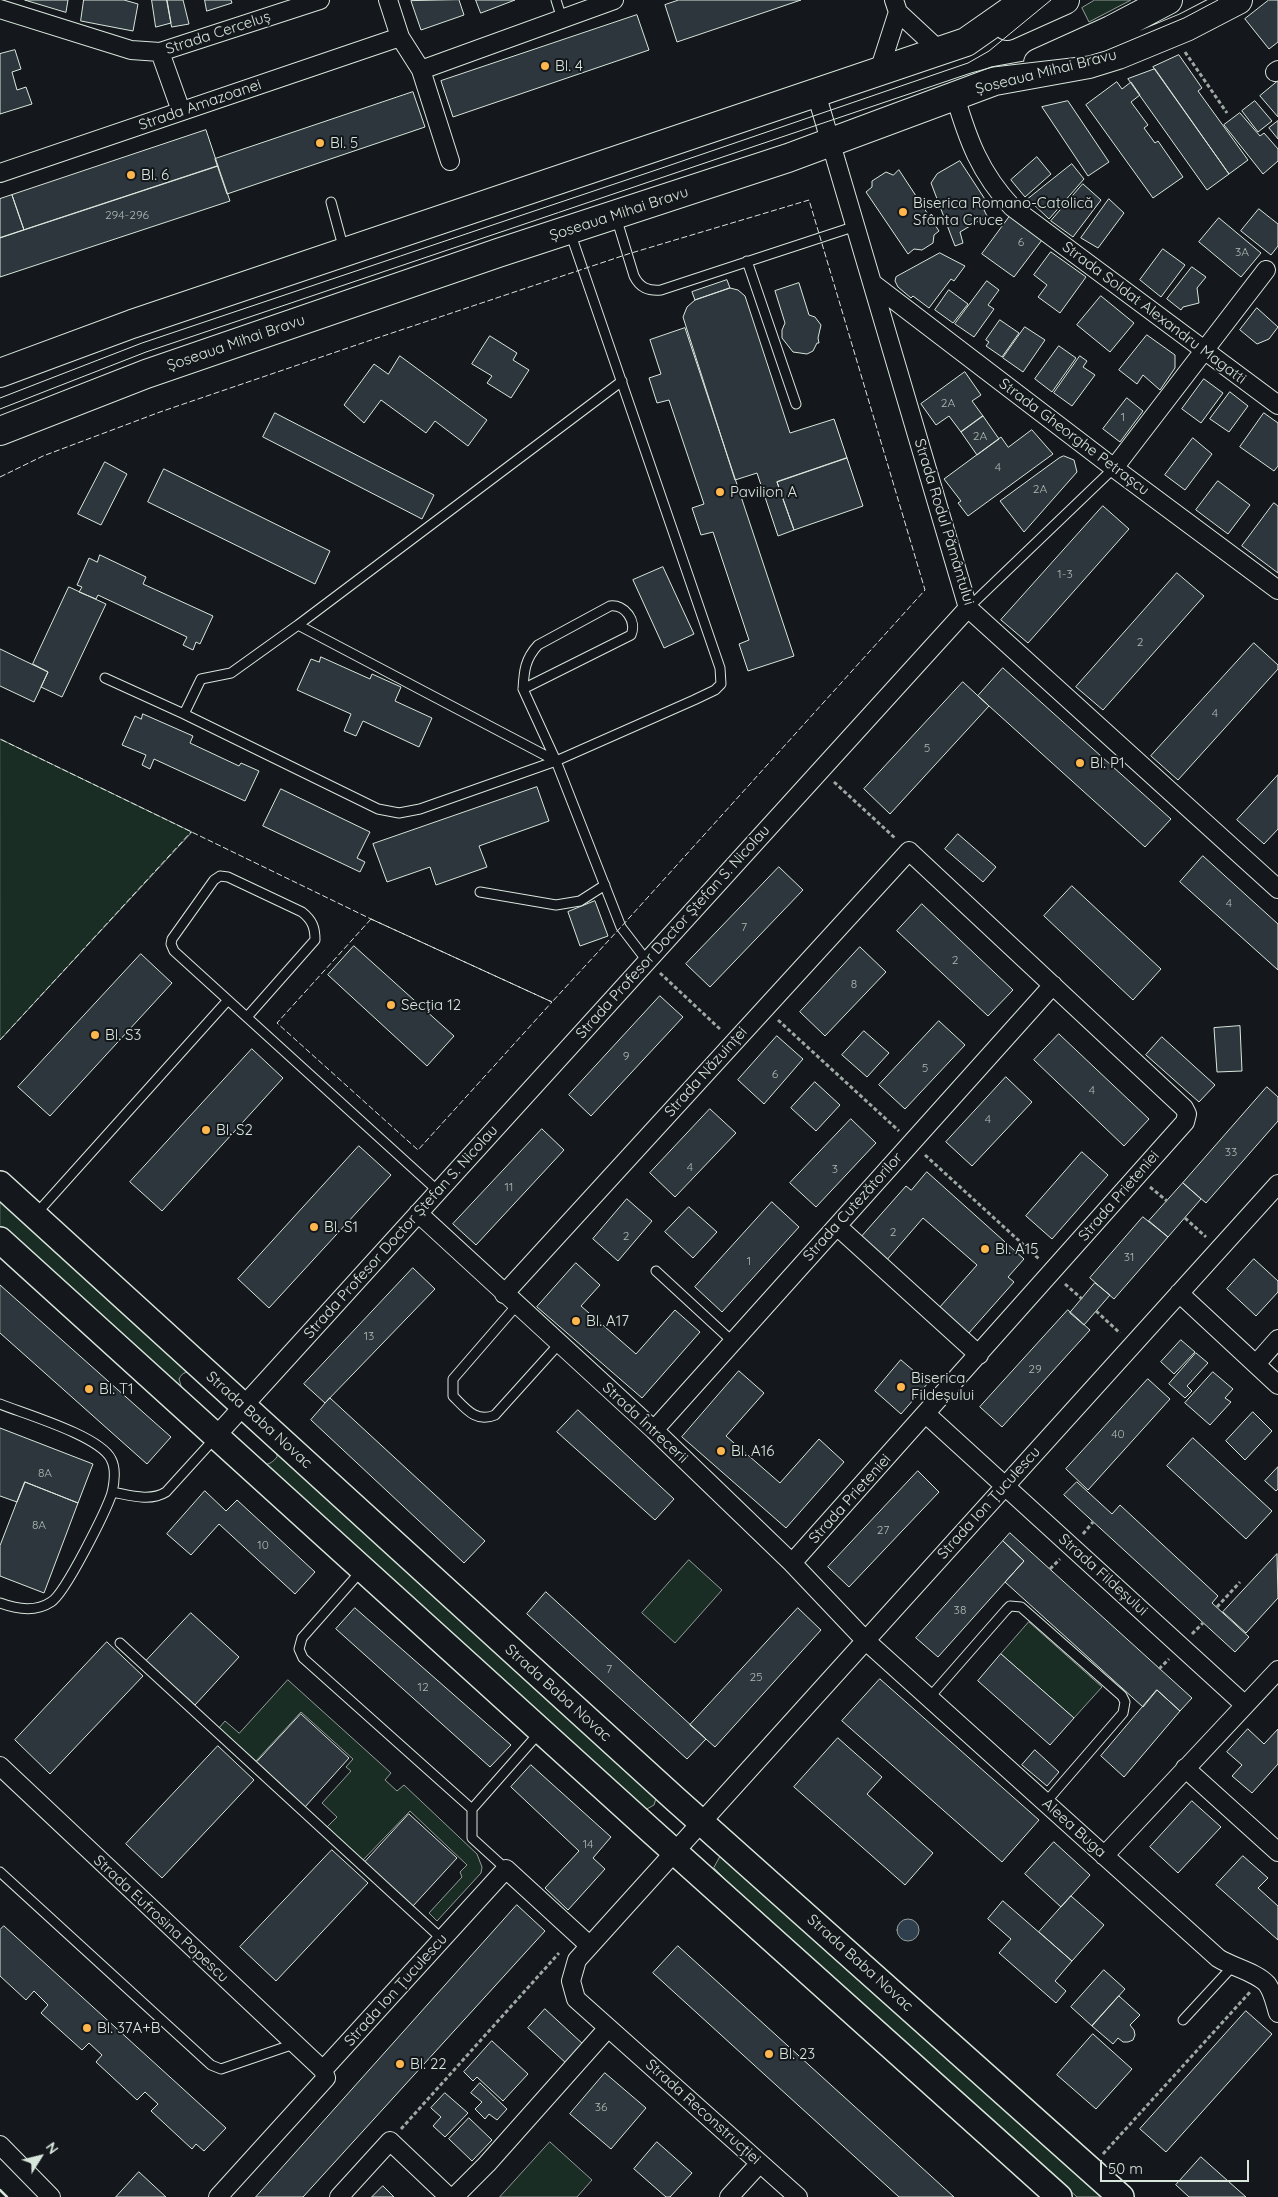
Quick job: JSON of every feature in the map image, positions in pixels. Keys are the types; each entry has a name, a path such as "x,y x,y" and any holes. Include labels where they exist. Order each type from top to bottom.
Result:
{"main road":[{"path":"966,42 1026,0"},
{"path":"0,373 132,324 940,52 1030,17 1066,0"},
{"path":"995,82 1111,30 1168,0"},
{"name":"Șoseaua Mihai Bravu","path":"0,431 146,374 570,229 615,216 832,142 995,82 1089,64 1171,33 1238,0"},
{"name":"Strada Baba Novac","path":"0,1184 700,1822 1120,2197"},
{"path":"0,1240 218,1435 1058,2197"}],"street":[{"name":"Strada Cerceluș","path":"0,10 145,53 160,52 320,0"},
{"path":"388,0 400,37 421,70 450,162"},
{"path":"421,70 614,0"},
{"path":"896,6 940,52"},
{"path":"879,72 896,6"},
{"name":"Strada Amazoanei","path":"0,173 400,37"},
{"path":"160,52 182,111"},
{"name":"Strada Rodul Pământului","path":"816,93 968,608 1278,890"},
{"name":"Strada Soldat Alexandru Magatti","path":"955,96 977,160 998,192 1012,206 1278,405"},
{"path":"1114,468 1266,270"},
{"name":"Strada Gheorghe Petrașcu","path":"872,282 1114,468 1278,590"},
{"name":"Strada Profesor Doctor Ștefan S. Nicolau","path":"218,1435 968,608"},
{"name":"Strada Prieteniei","path":"792,1563 1185,1122 1187,1114 1184,1108 909,851"},
{"name":"Strada Năzuinței","path":"511,1300 734,1042 909,851"},
{"name":"Strada Cutezătorilor","path":"654,1430 1052,985"},
{"name":"Strada Ion Țuculescu","path":"674,1850 1278,1184"},
{"name":"Strada Întrecerii","path":"418,1213 654,1430 792,1563 864,1640"},
{"path":"837,1226 979,1354"},
{"path":"1179,1293 1278,1385"},
{"path":"1256,1364 1278,1339"},
{"name":"Strada Fildeșului","path":"926,1414 1245,1705"},
{"name":"Aleea Buga","path":"864,1640 1218,1958 1232,1967 1261,1979"},
{"path":"1104,1856 1278,1670"},
{"name":"Strada Eufrosina Popescu","path":"0,1766 323,2070"},
{"path":"1185,1768 1278,1852"},
{"path":"454,2197 487,2164 608,2028 576,1999 572,1989 570,1980 572,1970 583,1940 674,1850"},
{"path":"506,1869 583,1940"},
{"name":"Strada Ion Țuculescu","path":"218,2197 326,2078 323,2070 506,1869"},
{"path":"1261,1979 1272,1992 1278,2013"},
{"name":"Strada Reconstrucției","path":"608,2028 798,2197"},
{"path":"339,2197 390,2141 449,2197"},
{"path":"0,2145 51,2197"},
{"path":"729,2197 760,2163"}],"lane":[{"path":"556,0 562,19"},
{"path":"331,202 345,252"},
{"path":"615,216 634,276 645,289 652,291 661,290 856,226"},
{"path":"105,678 184,714 378,809 399,813 420,810 556,761 694,700 714,690 721,684 720,668 570,229"},
{"path":"747,261 796,404"},
{"path":"184,714 201,679 231,672 298,625 622,381"},
{"name":"Strada Profesor Doctor Ștefan S. Nicolau","path":"968,608 1114,468"},
{"path":"523,690 631,635 634,629 633,624 624,608 617,605 610,606 538,644 530,653 525,664 523,690 556,761 622,927 647,961"},
{"path":"298,625 556,761"},
{"path":"247,1017 315,940 315,930 310,919 302,912 228,877 220,876 214,880 172,939 171,944 174,951 438,1191"},
{"path":"480,892 556,905 580,901 605,885"},
{"path":"35,1215 228,1000"},
{"path":"656,1271 733,1342"},
{"path":"511,1300 453,1379 453,1396 462,1405 479,1418 485,1419 495,1415 560,1344"},
{"path":"0,1404 80,1434 105,1452 111,1458 114,1468 112,1492 67,1585 52,1602 37,1608 0,1603"},
{"path":"112,1492 152,1497 159,1496 166,1492 218,1435"},
{"path":"363,1568 302,1638 299,1649 303,1658 472,1810"},
{"path":"929,1698 1006,1610 1016,1605 1021,1607 1122,1696 1125,1702 1124,1713 1046,1802"},
{"path":"120,1642 442,1939"},
{"path":"506,1869 472,1838 472,1810 541,1730"},
{"path":"0,1872 211,2066 221,2069 294,2044"},
{"path":"1183,2020 1232,1967"}],"path":[{"path":"1171,33 1227,113"},
{"path":"821,770 909,851"},
{"path":"647,961 734,1042"},
{"path":"1184,1218 1220,1248"},
{"path":"1096,1311 1133,1344"},
{"path":"1217,1607 1240,1582"},
{"path":"390,2141 583,1940"},
{"path":"1089,2169 1261,1979"}],"green space":[{"path":"1095,0 1131,0 1089,22 1082,8"},
{"path":"0,739 192,832 0,1040"},
{"path":"0,1196 195,1373 190,1372 181,1376 179,1379 182,1389 0,1226"},
{"path":"276,1450 657,1795 654,1805 645,1810 263,1465 276,1459"},
{"path":"689,1560 722,1590 675,1643 642,1613"},
{"path":"1029,1622 1102,1687 1074,1718 1001,1654"},
{"path":"288,1680 391,1773 385,1780 397,1791 404,1785 477,1854 482,1867 481,1873 437,1921 429,1913 462,1877 460,1872 467,1865 410,1811 363,1860 327,1827 337,1817 322,1803 351,1771 346,1767 353,1759 301,1712 256,1761 219,1728 225,1721 239,1733"},
{"path":"720,1857 727,1857 1105,2197 1077,2197 730,1884 714,1868"},
{"path":"550,2142 592,2180 577,2197 500,2197"}],"water":[{"path":"904,1919 912,1919 919,1926 919,1934 912,1941 904,1941 897,1934 897,1926"}],"building":[{"path":"25,0 68,0 66,12"},
{"path":"84,0 124,0 138,4 133,31 81,21"},
{"path":"152,0 167,0 171,23 156,27"},
{"path":"167,0 183,0 189,24 172,27"},
{"path":"205,0 231,0 232,3 207,11"},
{"path":"459,0 464,15 421,30 411,1"},
{"path":"476,0 515,0 481,13"},
{"path":"679,0 801,0 677,42 665,5"},
{"path":"1269,0 1278,0 1278,42 1269,49 1245,19"},
{"name":"Bl. 4","path":"637,15 649,50 453,117 441,81"},
{"path":"15,50 21,69 12,72 17,90 26,87 32,104 0,114 0,54"},
{"path":"1179,55 1202,88 1198,91 1248,160 1229,174 1153,67"},
{"path":"1155,69 1229,174 1207,190 1128,79"},
{"path":"1278,81 1278,117 1260,96"},
{"path":"1117,82 1122,89 1131,82 1140,95 1131,102 1148,125 1144,128 1155,143 1158,141 1183,177 1153,198 1086,105"},
{"name":"Bl. 5","path":"413,92 425,127 227,194 215,159"},
{"path":"1068,101 1109,162 1088,176 1042,107"},
{"path":"1255,101 1272,121 1258,132 1242,111"},
{"path":"1240,113 1260,136 1264,133 1278,149 1278,161 1263,174 1224,125"},
{"path":"1278,121 1278,139 1269,128"},
{"name":"Bl. 6","path":"206,130 218,166 24,230 12,195"},
{"path":"1037,157 1051,174 1025,197 1011,180"},
{"path":"960,161 990,207 984,210 987,216 960,232 963,243 955,246 931,183 937,174"},
{"path":"1072,164 1084,179 1049,219 1028,199"},
{"path":"218,166 230,201 0,277 0,238"},
{"name":"Biserica Romano-Catolică Sfânta Cruce","path":"899,170 939,231 934,235 933,243 922,250 914,249 908,254 866,192 872,187 872,181 886,172 893,175"},
{"path":"1083,184 1101,200 1073,237 1051,221"},
{"path":"12,195 24,230 0,238 0,199"},
{"path":"1109,199 1124,213 1098,248 1081,238"},
{"path":"1259,209 1278,224 1278,246 1271,255 1241,231"},
{"path":"1010,216 1042,240 1014,277 982,254"},
{"path":"1219,218 1261,253 1241,277 1199,242"},
{"path":"1163,249 1185,265 1161,297 1140,280"},
{"path":"1051,252 1086,277 1060,313 1038,297 1047,285 1034,275"},
{"path":"940,253 965,266 954,281 951,279 929,308 913,296 911,298 898,287 895,281 896,277"},
{"path":"1192,267 1206,277 1197,288 1199,303 1183,307 1181,310 1167,299"},
{"path":"727,280 730,288 695,300 692,292"},
{"path":"987,281 999,290 988,305 994,309 974,337 955,324"},
{"path":"799,283 809,315 815,317 821,325 818,338 819,343 817,343 813,351 807,354 793,352 782,338 782,330 785,323 775,291"},
{"path":"730,288 738,290 745,296 790,433 834,419 847,458 777,482 794,530 778,536 757,473 735,480 683,317 687,307 695,300"},
{"path":"949,290 968,304 953,323 935,310"},
{"path":"1101,296 1134,323 1110,352 1077,325"},
{"path":"1257,308 1278,327 1269,339 1257,344 1240,330"},
{"path":"1000,320 1019,333 1002,357 986,346 989,342 986,340"},
{"path":"1025,327 1045,340 1023,372 1003,358"},
{"name":"Pavilion A","path":"685,328 794,656 748,671 739,644 749,640 713,532 701,535 692,508 704,504 669,400 657,403 649,378 661,374 650,340"},
{"path":"1147,335 1175,355 1175,368 1160,390 1143,375 1137,384 1119,370"},
{"path":"490,336 517,353 513,360 529,370 511,398 487,383 492,376 472,364"},
{"path":"1059,346 1076,358 1052,392 1035,379"},
{"path":"400,356 487,420 468,446 435,421 426,433 381,400 364,423 344,405 374,364 388,374"},
{"path":"1080,356 1087,361 1083,367 1095,375 1072,406 1054,393"},
{"path":"965,372 981,395 972,401 983,416 961,432 949,416 936,425 921,404"},
{"path":"1204,379 1223,393 1201,423 1182,409"},
{"path":"1230,392 1248,406 1229,432 1210,419"},
{"path":"1127,398 1143,411 1120,442 1103,429"},
{"path":"275,413 434,495 422,519 263,437"},
{"path":"1264,413 1278,423 1278,466 1274,471 1240,447"},
{"path":"983,416 999,439 977,455 961,432"},
{"path":"1032,430 1053,454 968,516 958,503 961,501 944,479 1001,437 1008,447"},
{"path":"1193,438 1212,454 1185,490 1165,475"},
{"path":"1064,456 1074,460 1077,472 1024,532 1000,501"},
{"path":"847,458 863,506 794,530 777,482"},
{"path":"105,462 127,474 101,525 78,514"},
{"path":"164,469 330,551 315,584 148,502"},
{"path":"1218,481 1250,505 1228,534 1196,510"},
{"path":"1274,503 1278,506 1278,573 1242,546"},
{"path":"1103,506 1129,529 1028,643 1001,620"},
{"path":"100,555 146,577 143,584 213,616 200,644 196,642 193,650 183,645 187,637 98,595 96,599 79,592 82,587 77,585 89,558 97,562"},
{"path":"663,567 694,634 664,648 633,580"},
{"path":"1177,573 1204,596 1103,710 1076,687"},
{"path":"69,587 106,604 62,697 41,687 48,672 33,664"},
{"path":"1254,643 1278,665 1278,669 1178,780 1151,756"},
{"path":"0,649 48,672 34,702 0,686"},
{"path":"321,657 370,679 372,674 401,687 395,701 432,718 419,747 363,721 356,736 344,731 351,714 297,690 311,659 319,662"},
{"name":"Bl. P1","path":"1003,668 1171,819 1145,847 978,696"},
{"path":"963,682 989,706 890,814 864,789"},
{"path":"143,714 193,736 190,743 239,766 241,763 259,771 245,801 154,759 150,769 142,765 146,755 122,745 135,716 141,719"},
{"path":"1278,775 1278,829 1264,844 1237,820"},
{"path":"537,787 549,821 479,846 487,867 436,885 430,867 387,882 373,844"},
{"path":"281,789 370,832 357,858 365,862 360,872 263,826"},
{"path":"958,834 996,867 983,882 945,849"},
{"path":"1203,856 1278,924 1278,970 1180,882"},
{"path":"779,867 803,890 710,987 686,964"},
{"path":"1072,886 1161,969 1133,1000 1044,916"},
{"path":"595,901 608,936 580,946 568,912"},
{"path":"922,904 1013,990 988,1016 897,931"},
{"name":"Secția 12","path":"354,946 454,1036 427,1066 328,975"},
{"path":"860,947 886,972 825,1036 800,1012"},
{"name":"Bl. S3","path":"141,954 172,983 50,1116 18,1087"},
{"path":"660,996 683,1017 591,1116 569,1095"},
{"path":"939,1021 965,1045 905,1109 879,1085"},
{"path":"1240,1026 1242,1071 1217,1072 1214,1028"},
{"path":"864,1031 889,1053 867,1077 842,1055"},
{"path":"1059,1034 1149,1119 1124,1146 1034,1060"},
{"path":"777,1036 803,1059 764,1104 738,1080"},
{"path":"1162,1037 1215,1085 1199,1102 1146,1055"},
{"name":"Bl. S2","path":"252,1049 283,1078 162,1211 130,1182"},
{"path":"1006,1077 1032,1102 972,1166 946,1142"},
{"path":"815,1082 840,1105 816,1131 791,1108"},
{"path":"1267,1087 1278,1097 1278,1121 1206,1203 1183,1183"},
{"path":"710,1109 736,1133 675,1197 650,1173"},
{"path":"851,1119 876,1143 816,1207 790,1183"},
{"path":"542,1129 564,1150 476,1245 453,1224"},
{"name":"Bl. S1","path":"359,1146 391,1175 269,1308 238,1279"},
{"path":"1082,1152 1108,1175 1052,1239 1026,1216"},
{"name":"Bl. A15","path":"927,1172 1024,1259 1008,1277 1014,1282 968,1334 939,1308 977,1265 923,1218 885,1262 859,1239 906,1186 911,1190"},
{"path":"1183,1183 1201,1199 1168,1237 1149,1221"},
{"path":"627,1199 652,1221 618,1261 593,1239"},
{"path":"772,1202 799,1227 722,1312 695,1287"},
{"path":"689,1207 717,1232 693,1258 665,1232"},
{"path":"1143,1217 1168,1237 1114,1299 1090,1278"},
{"path":"1254,1259 1278,1281 1278,1292 1256,1316 1227,1289"},
{"name":"Bl. A17","path":"576,1263 600,1285 581,1306 636,1354 675,1310 700,1332 642,1398 537,1307"},
{"path":"413,1268 435,1289 325,1403 304,1384"},
{"path":"1095,1283 1110,1295 1084,1325 1070,1313"},
{"name":"Bl. T1","path":"0,1285 171,1437 147,1464 0,1333"},
{"path":"1068,1310 1090,1330 1002,1427 980,1407"},
{"path":"1181,1340 1195,1352 1174,1374 1161,1362"},
{"path":"1196,1353 1208,1363 1187,1386 1192,1391 1185,1398 1169,1384"},
{"name":"Biserica Fildeșului","path":"901,1360 928,1383 901,1414 875,1391"},
{"name":"Bl. A16","path":"739,1371 764,1393 726,1436 780,1483 819,1439 844,1462 786,1528 682,1437"},
{"path":"1213,1372 1233,1389 1225,1398 1231,1402 1210,1425 1185,1403"},
{"path":"1148,1379 1170,1399 1088,1490 1066,1469"},
{"path":"330,1398 485,1541 464,1563 311,1420"},
{"path":"578,1410 674,1499 655,1520 557,1432"},
{"path":"1253,1412 1272,1431 1245,1460 1226,1441"},
{"path":"0,1428 93,1464 78,1503 25,1482 17,1502 0,1496"},
{"path":"1193,1438 1272,1511 1246,1539 1167,1466"},
{"path":"1278,1467 1278,1489 1276,1491 1265,1481"},
{"path":"918,1471 939,1492 849,1587 828,1567"},
{"path":"25,1482 78,1503 44,1593 0,1576 0,1546"},
{"path":"1077,1482 1112,1514 1120,1505 1218,1596 1212,1603 1249,1637 1235,1652 1064,1495"},
{"path":"205,1491 226,1511 237,1500 315,1572 295,1594 219,1524 191,1555 167,1534"},
{"path":"1010,1533 1192,1698 1180,1711 1157,1690 1143,1707 1005,1582 1024,1561 1003,1541"},
{"path":"1003,1541 1024,1561 938,1657 916,1638"},
{"path":"1277,1554 1278,1598 1246,1633 1223,1612"},
{"path":"546,1592 706,1739 687,1759 527,1614"},
{"path":"355,1608 511,1745 490,1767 336,1629"},
{"path":"798,1608 821,1630 715,1747 690,1725"},
{"path":"191,1613 239,1657 195,1705 146,1661"},
{"path":"107,1642 143,1676 50,1774 15,1740"},
{"path":"1001,1654 1074,1718 1050,1745 978,1681"},
{"path":"880,1679 1039,1820 1002,1862 842,1721"},
{"path":"1157,1690 1180,1711 1124,1777 1101,1756"},
{"path":"301,1714 349,1758 305,1807 257,1762"},
{"path":"1248,1729 1264,1744 1278,1729 1278,1764 1252,1793 1232,1776 1242,1765 1227,1752"},
{"path":"838,1738 882,1777 867,1794 933,1853 905,1885 794,1787"},
{"path":"218,1746 254,1780 162,1878 126,1844"},
{"path":"1035,1750 1059,1772 1047,1786 1022,1765"},
{"path":"531,1765 611,1837 593,1858 605,1869 568,1910 545,1888 579,1851 511,1787"},
{"path":"1192,1801 1221,1827 1178,1873 1150,1847"},
{"path":"409,1814 457,1858 413,1906 365,1862"},
{"path":"1054,1842 1090,1875 1061,1907 1025,1874"},
{"path":"332,1850 368,1883 276,1981 240,1947"},
{"path":"1243,1856 1268,1878 1258,1888 1278,1906 1278,1940 1216,1885"},
{"path":"1071,1896 1104,1925 1072,1961 1039,1932"},
{"path":"1003,1901 1072,1961 1055,1981 1066,1991 1056,2003 999,1953 1011,1939 988,1919"},
{"name":"Bl. 22","path":"517,1905 545,1931 303,2197 256,2197"},
{"name":"Bl. 37A+B","path":"4,1926 226,2128 204,2151 196,2144 192,2149 151,2111 158,2104 145,2092 137,2100 96,2062 102,2055 89,2043 82,2050 41,2013 48,2005 34,1991 26,2000 0,1976 0,1930"},
{"name":"Bl. 23","path":"678,1946 954,2197 899,2197 653,1973"},
{"path":"1104,1970 1125,1989 1092,2026 1071,2007"},
{"path":"1119,1996 1140,2015 1130,2025 1135,2035 1133,2040 1123,2042 1118,2038 1113,2044 1092,2026"},
{"path":"545,2009 584,2045 567,2064 528,2028"},
{"path":"1246,2011 1272,2034 1166,2152 1140,2129"},
{"path":"1093,2034 1132,2069 1096,2109 1057,2075"},
{"path":"492,2041 528,2074 503,2101 477,2077 473,2081 464,2072"},
{"path":"605,2073 646,2108 611,2149 570,2114"},
{"path":"480,2083 507,2109 497,2120 489,2114 485,2119 475,2109 482,2102 471,2093"},
{"path":"445,2093 468,2113 445,2137 433,2126 441,2117 431,2108"},
{"path":"469,2118 492,2140 472,2161 449,2139"},
{"path":"657,2142 692,2173 670,2197 666,2197 634,2169"},
{"path":"1201,2157 1246,2197 1189,2197 1176,2185"},
{"path":"139,2172 166,2197 116,2197"},
{"path":"383,2186 394,2197 372,2197"}],"tram line":[{"path":"0,398 142,343 968,63 989,51 1051,0"},
{"path":"0,409 146,352 971,73 993,67 1088,56 1105,51 1184,18 1218,0"}],"fence":[{"path":"0,477 43,456 160,412 628,254 809,200 925,590 552,1002 371,919 0,739"},
{"path":"0,1040 191,832"},
{"path":"371,919 552,1002 418,1150 277,1023 371,919"}],"wall":[{"path":"0,2190 7,2197"}],"place":[{"name":"Bl. 4","path":"545,66"},
{"name":"Bl. 5","path":"320,143"},
{"name":"Bl. 6","path":"131,175"},
{"name":"Biserica Romano-Catolică Sfânta Cruce","path":"903,212"},
{"name":"Pavilion A","path":"720,492"},
{"name":"Bl. P1","path":"1080,763"},
{"name":"Secția 12","path":"391,1005"},
{"name":"Bl. S3","path":"95,1035"},
{"name":"Bl. S2","path":"206,1130"},
{"name":"Bl. S1","path":"314,1227"},
{"name":"Bl. A15","path":"985,1249"},
{"name":"Bl. A17","path":"576,1321"},
{"name":"Biserica Fildeșului","path":"901,1387"},
{"name":"Bl. T1","path":"89,1389"},
{"name":"Bl. A16","path":"721,1451"},
{"name":"Bl. 37A+B","path":"87,2028"},
{"name":"Bl. 23","path":"769,2054"},
{"name":"Bl. 22","path":"400,2064"}]}
